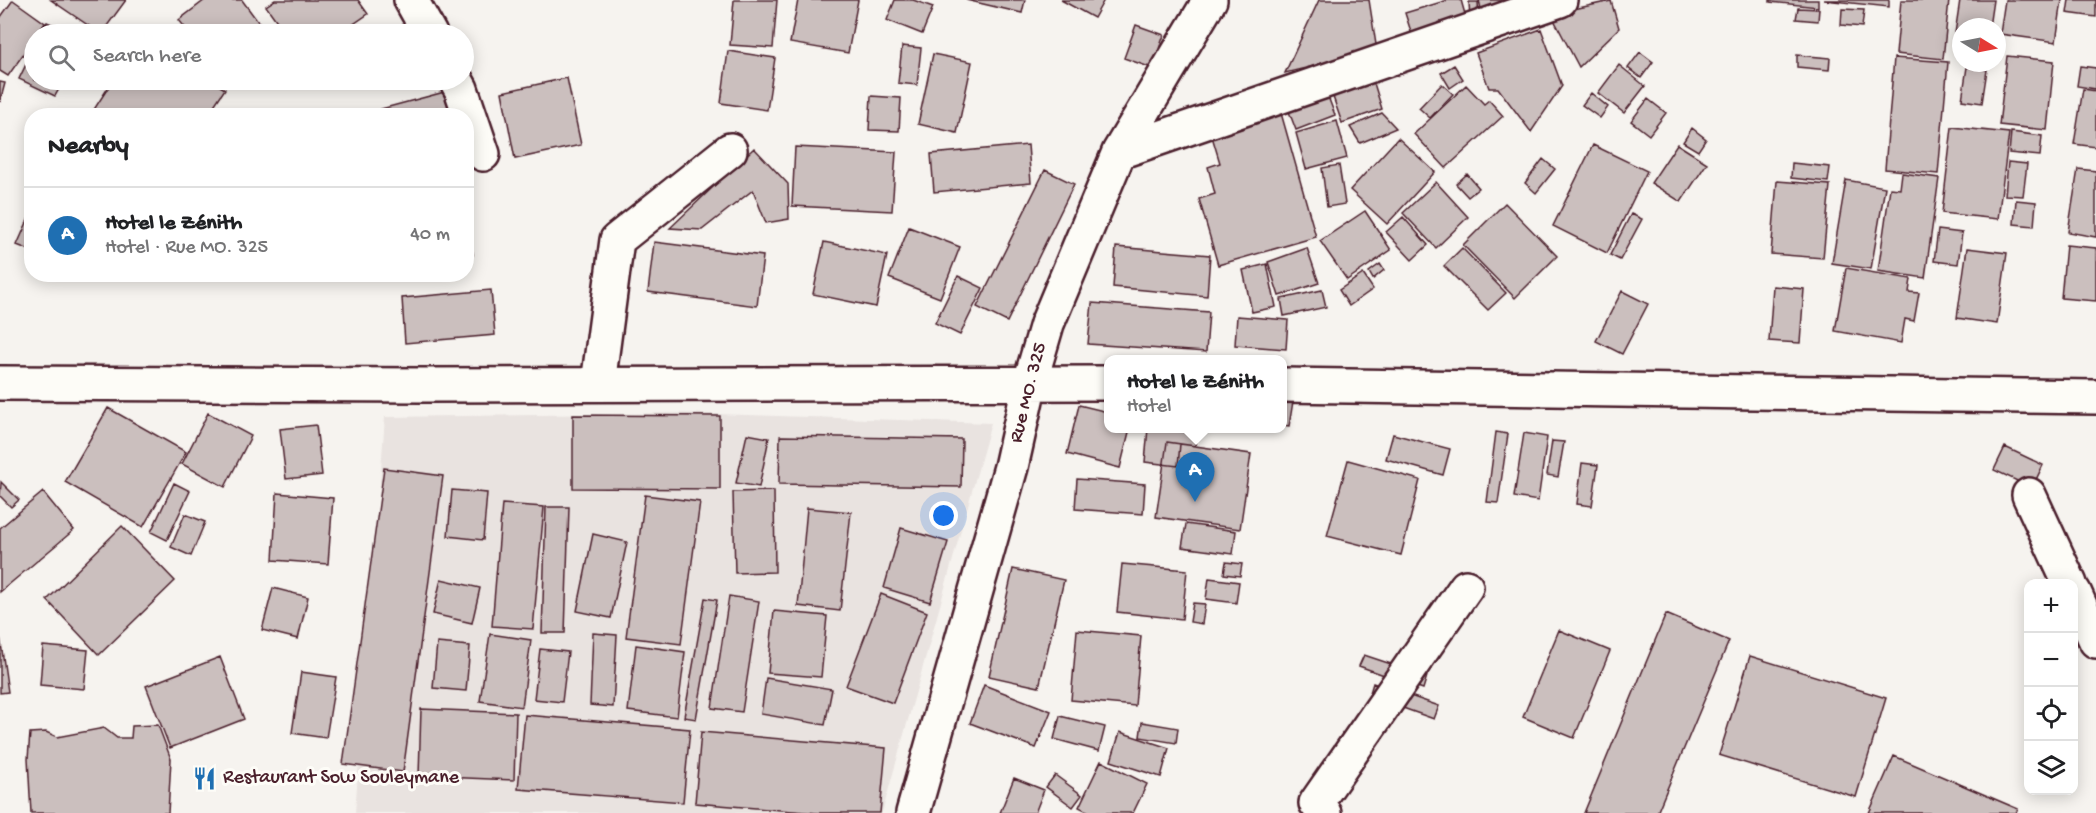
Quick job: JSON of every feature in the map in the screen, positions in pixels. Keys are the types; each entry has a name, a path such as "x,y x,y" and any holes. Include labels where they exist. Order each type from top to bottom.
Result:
{"street":[{"path":"411,0 424,24"},
{"name":"Rue MO. 325","path":"913,813 1011,467 1030,382 1047,324 1119,152 1210,0"},
{"path":"1119,152 1560,0"},
{"path":"461,90 467,108"},
{"path":"474,127 483,154"},
{"path":"598,384 617,240 730,150"},
{"path":"0,383 1104,383"},
{"path":"1287,385 2096,397"},
{"path":"2029,495 2068,579"},
{"path":"1315,810 1466,587"},
{"path":"2078,603 2096,641"}],"shaded area":[{"path":"684,413 991,423 882,813 355,813 385,417"}],"building":[{"path":"13,0 45,23 24,24 24,53 8,76 0,71 0,18"},
{"path":"51,0 126,0 108,24 86,24"},
{"path":"205,0 242,0 260,24 182,24 179,20"},
{"path":"275,0 358,0 368,14 354,24 279,24 266,6"},
{"path":"734,0 777,0 773,48 730,45"},
{"path":"798,0 858,0 848,53 790,43"},
{"path":"895,0 913,0 933,7 922,34 887,20"},
{"path":"966,0 1025,0 1022,13"},
{"path":"1061,0 1104,0 1094,18"},
{"path":"1319,0 1369,0 1377,51 1285,73"},
{"path":"1448,0 1461,0 1468,25 1414,41 1405,13"},
{"path":"1479,0 1512,0 1483,18"},
{"path":"1770,0 1818,0 1818,7 1770,2"},
{"path":"1824,0 1889,0 1889,7"},
{"path":"1901,0 1949,0 1943,59 1896,54"},
{"path":"1960,0 1993,0 1990,18 1957,18"},
{"path":"2005,0 2062,0 2056,42 2006,35 2006,18 2002,18"},
{"path":"2069,0 2096,0 2096,17 2067,13"},
{"path":"1611,1 1619,28 1579,67 1551,14"},
{"path":"1469,2 1478,2 1479,21 1470,21"},
{"path":"1798,8 1819,9 1818,21 1796,19"},
{"path":"1842,9 1864,10 1862,27 1841,25"},
{"path":"1136,25 1164,35 1152,68 1124,58"},
{"path":"1541,29 1562,86 1531,132 1498,88 1489,88 1476,53"},
{"path":"902,46 921,48 917,85 898,83"},
{"path":"728,51 775,58 767,110 721,103"},
{"path":"1640,52 1653,62 1641,78 1628,68"},
{"path":"933,54 972,62 957,133 918,124"},
{"path":"1797,55 1830,58 1829,70 1797,67"},
{"path":"2007,56 2054,61 2047,130 1999,125"},
{"path":"1894,58 1948,62 1938,174 1885,169"},
{"path":"1454,65 1463,79 1450,88 1441,73"},
{"path":"1619,65 1645,86 1624,113 1598,93"},
{"path":"2080,66 2096,68 2096,89 2077,86"},
{"path":"24,69 24,81 19,79"},
{"path":"1966,72 1987,72 1982,103 1962,100"},
{"path":"567,78 581,145 515,159 502,92"},
{"path":"1373,80 1382,109 1342,123 1332,94"},
{"path":"0,82 5,83 0,102"},
{"path":"1442,84 1453,94 1430,118 1419,108"},
{"path":"1466,85 1484,104 1489,100 1503,116 1446,168 1414,134"},
{"path":"2083,89 2096,91 2096,147 2074,144"},
{"path":"42,90 58,90 55,96"},
{"path":"107,90 224,90 212,108 95,108"},
{"path":"452,90 457,108 385,108"},
{"path":"1591,93 1608,107 1600,118 1582,105"},
{"path":"1327,94 1335,115 1296,130 1288,109"},
{"path":"871,96 901,98 899,131 869,130"},
{"path":"1648,99 1666,113 1649,135 1631,121"},
{"path":"1281,113 1316,237 1218,265 1199,199 1215,194 1208,167 1220,163 1211,133"},
{"path":"1382,113 1396,128 1360,143 1350,127"},
{"path":"1337,121 1347,158 1306,169 1296,133"},
{"path":"1952,127 2009,133 1998,219 1942,213"},
{"path":"1692,128 1706,139 1698,151 1683,142"},
{"path":"2011,132 2042,136 2040,156 2009,153"},
{"path":"1398,138 1435,172 1387,224 1350,190"},
{"path":"1677,144 1707,163 1681,202 1651,183"},
{"path":"1028,145 1031,183 934,192 931,154"},
{"path":"1593,145 1647,171 1607,253 1553,226"},
{"path":"795,147 896,152 892,211 792,206"},
{"path":"754,148 788,184 789,219 766,223 753,190 702,230 670,228"},
{"path":"1543,159 1555,169 1536,193 1525,183"},
{"path":"2008,162 2027,164 2023,196 2005,195"},
{"path":"1792,163 1830,167 1828,182 1791,178"},
{"path":"1339,165 1345,204 1327,207 1322,168"},
{"path":"2078,169 2096,171 2096,237 2068,232"},
{"path":"1045,170 1074,184 1007,322 977,307"},
{"path":"1902,173 1939,178 1925,278 1878,271 1890,188 1900,189"},
{"path":"1467,174 1479,188 1468,197 1456,184"},
{"path":"1846,180 1885,187 1871,269 1832,263"},
{"path":"1777,181 1830,185 1823,258 1771,254"},
{"path":"1436,182 1468,217 1436,248 1403,213"},
{"path":"2016,200 2036,202 2034,226 2014,224"},
{"path":"1505,203 1557,256 1515,298 1463,245"},
{"path":"1365,211 1391,250 1347,280 1320,241"},
{"path":"1631,214 1642,219 1620,260 1610,255"},
{"path":"1403,217 1428,245 1412,260 1386,232"},
{"path":"909,227 960,247 940,298 889,278"},
{"path":"24,229 24,248 17,245"},
{"path":"1938,230 1962,233 1958,264 1934,261"},
{"path":"654,242 763,256 757,306 648,292"},
{"path":"824,242 887,255 876,307 813,294"},
{"path":"2066,245 2096,248 2096,301 2061,298"},
{"path":"1116,247 1210,255 1207,296 1113,287"},
{"path":"1307,248 1319,283 1279,296 1268,262"},
{"path":"1462,248 1506,293 1488,310 1444,266"},
{"path":"1967,248 2007,253 1997,324 1957,318"},
{"path":"1267,264 1276,307 1252,312 1243,270"},
{"path":"1380,264 1384,270 1373,279 1369,272"},
{"path":"1846,268 1911,279 1909,292 1919,293 1914,321 1905,319 1901,343 1835,331"},
{"path":"1363,274 1373,289 1349,306 1339,290"},
{"path":"958,276 983,288 960,335 935,323"},
{"path":"1773,286 1804,289 1800,343 1769,341"},
{"path":"491,290 495,335 405,343 402,298"},
{"path":"1322,290 1326,307 1284,316 1281,299"},
{"path":"1622,291 1648,304 1622,354 1596,341"},
{"path":"1092,303 1209,312 1206,352 1088,344"},
{"path":"1237,316 1288,320 1286,349 1235,345"},
{"path":"1287,394 1294,395 1289,426 1287,426"},
{"path":"1079,405 1104,411 1104,433 1129,433 1120,468 1067,454"},
{"path":"108,408 186,452 143,527 65,482"},
{"path":"208,413 251,436 225,487 182,464"},
{"path":"573,415 720,416 720,489 573,488"},
{"path":"316,425 322,475 286,479 280,429"},
{"path":"1496,432 1508,434 1498,503 1487,502"},
{"path":"1148,433 1196,433 1195,446 1180,444 1178,466 1145,462"},
{"path":"1524,433 1547,437 1538,501 1514,497"},
{"path":"747,434 769,438 759,487 736,483"},
{"path":"1393,434 1450,449 1443,475 1386,459"},
{"path":"780,436 962,439 961,487 779,484"},
{"path":"1552,441 1564,442 1558,477 1547,475"},
{"path":"1167,442 1251,454 1240,529 1156,517"},
{"path":"2005,447 2043,465 2032,488 1994,470"},
{"path":"1348,460 1420,480 1401,555 1327,536"},
{"path":"1582,463 1598,465 1592,506 1577,504"},
{"path":"384,468 443,476 403,772 343,764"},
{"path":"1077,479 1145,484 1143,514 1075,509"},
{"path":"1,482 19,500 11,507 0,496"},
{"path":"174,483 190,491 167,540 151,532"},
{"path":"452,490 487,493 483,540 448,536"},
{"path":"774,491 775,572 735,573 733,492"},
{"path":"43,492 74,530 0,592 0,528"},
{"path":"277,493 333,498 328,564 273,560"},
{"path":"645,495 700,502 681,644 626,637"},
{"path":"502,504 544,507 533,629 492,626"},
{"path":"546,507 569,507 565,633 542,633"},
{"path":"807,508 851,512 840,611 798,606"},
{"path":"185,514 205,522 191,556 171,547"},
{"path":"1186,524 1236,531 1233,554 1182,547"},
{"path":"122,526 175,581 99,655 47,600"},
{"path":"901,528 948,542 930,602 884,588"},
{"path":"593,534 627,542 611,618 577,611"},
{"path":"1226,562 1242,564 1240,576 1224,574"},
{"path":"1122,564 1187,570 1182,619 1117,612"},
{"path":"1013,569 1064,580 1039,687 989,676"},
{"path":"1209,578 1239,582 1236,603 1206,599"},
{"path":"441,579 480,588 472,623 433,614"},
{"path":"273,588 308,597 298,639 262,630"},
{"path":"881,594 927,612 893,703 846,686"},
{"path":"729,596 759,601 742,712 712,708"},
{"path":"705,598 717,600 696,719 684,717"},
{"path":"1193,603 1205,604 1202,624 1190,622"},
{"path":"774,611 827,616 821,677 768,673"},
{"path":"1666,614 1729,641 1657,813 1584,813"},
{"path":"1077,630 1141,636 1135,706 1071,700"},
{"path":"1559,630 1610,651 1574,738 1523,717"},
{"path":"593,633 617,635 613,707 590,705"},
{"path":"490,634 531,640 522,707 480,701"},
{"path":"0,636 8,692 0,693"},
{"path":"437,643 470,646 466,691 433,688"},
{"path":"636,645 685,652 677,717 628,711"},
{"path":"43,646 88,650 84,689 40,685"},
{"path":"540,649 568,652 562,702 534,699"},
{"path":"1364,655 1427,676 1423,689 1359,666"},
{"path":"1750,656 1886,698 1856,797 1719,755"},
{"path":"220,657 244,719 170,748 146,686"},
{"path":"301,672 336,677 326,738 292,733"},
{"path":"766,678 832,689 825,725 761,714"},
{"path":"1373,683 1439,706 1434,719 1369,696"},
{"path":"984,685 1051,711 1036,748 970,723"},
{"path":"421,709 516,713 514,780 419,776"},
{"path":"525,715 690,729 683,802 518,789"},
{"path":"1060,716 1105,727 1099,751 1054,739"},
{"path":"1142,722 1178,728 1176,743 1140,737"},
{"path":"158,725 171,759 168,813 31,813 28,759 30,733 46,732 57,737 104,728 117,738 131,738 132,726"},
{"path":"701,732 886,748 880,813 818,813 695,803"},
{"path":"1120,732 1169,748 1161,777 1111,761"},
{"path":"1894,756 2018,809 2016,813 1869,813"},
{"path":"1101,761 1147,784 1133,813 1091,813 1079,807"},
{"path":"1055,775 1082,795 1073,807 1046,787"},
{"path":"1014,778 1044,790 1035,813 1000,813"}],"place":[{"name":"Hotel le Zénith","path":"1195,502"},
{"name":"Restaurant Sow Souleymane","path":"205,778"}]}
